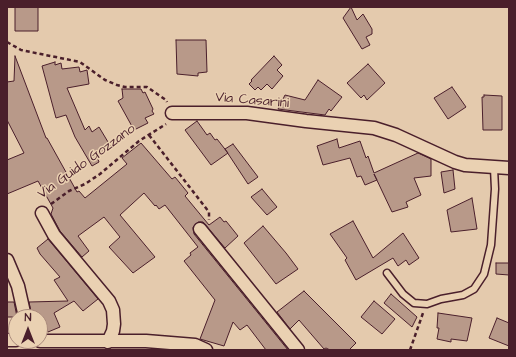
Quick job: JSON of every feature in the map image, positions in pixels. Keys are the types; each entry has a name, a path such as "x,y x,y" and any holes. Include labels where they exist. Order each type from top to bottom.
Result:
{"street":[{"name":"Via Casarini","path":"172,113 247,113 374,128 396,135 466,165 509,168"},
{"name":"Via Guido Gozzano","path":"42,213 54,235 109,301 113,310 114,324 113,331 108,342"},
{"path":"200,229 298,350"},
{"path":"7,260 18,286 23,309"},
{"path":"48,341 146,341 195,345 206,350"}],"lane":[{"path":"387,273 403,294 414,303 427,304 441,299 463,295 474,288 484,274 491,245 495,189 494,168"}],"path":[{"path":"7,42 21,50 80,62 105,80 117,85 147,87 166,100 172,113"},
{"name":"Via Guido Gozzano","path":"42,213 64,194 85,184 100,174 129,149 168,123 172,113"},
{"path":"149,135 209,212 208,221 200,229"},
{"path":"410,350 424,311 414,303"}],"building":[{"path":"15,7 38,7 38,31 15,31"},
{"path":"351,7 357,20 363,14 372,29 372,34 366,37 370,45 362,49 343,18"},
{"path":"176,40 206,40 207,72 198,73 198,76 177,74"},
{"path":"15,56 46,138 77,192 79,191 85,198 127,164 122,158 141,143 172,179 175,177 188,193 185,196 209,225 220,217 224,222 226,221 238,236 225,248 203,222 198,222 193,227 194,234 288,350 266,350 247,325 240,330 233,322 224,346 200,339 215,300 184,261 191,255 190,253 198,247 165,205 159,209 144,193 120,215 155,257 133,273 109,247 120,237 104,217 78,236 89,251 82,257 60,231 51,214 53,208 38,181 7,194 7,160 24,153 7,120 7,82 14,81"},
{"path":"274,56 282,65 277,70 283,76 272,89 267,84 261,90 258,87 255,90 249,84 252,81 251,80"},
{"path":"55,62 55,65 61,63 62,69 79,67 80,72 87,70 89,84 67,88 85,130 89,126 92,132 99,127 111,147 100,154 96,154 99,162 92,166 75,137 66,115 56,118 42,66"},
{"path":"368,64 385,83 367,100 364,95 361,98 347,83"},
{"path":"318,80 342,97 331,111 329,109 325,115 278,109 285,95 305,100"},
{"path":"452,87 466,107 448,119 434,98"},
{"path":"122,89 141,89 143,93 145,92 154,114 145,118 148,123 134,130 118,101 123,98"},
{"path":"484,95 502,96 502,130 483,130 482,97 484,97"},
{"path":"197,121 207,135 210,133 215,140 217,139 228,153 211,165 185,130"},
{"path":"337,139 339,148 360,141 366,158 368,156 374,173 418,153 431,159 431,176 414,178 421,195 406,202 408,207 392,212 377,180 365,185 361,176 357,177 350,158 323,165 317,146"},
{"path":"233,144 258,177 248,184 225,149"},
{"path":"453,170 455,189 444,193 441,172"},
{"path":"262,189 277,207 267,215 251,197"},
{"path":"472,198 477,229 451,232 447,210"},
{"path":"353,221 373,258 403,233 419,258 409,265 406,260 398,266 393,258 356,280 345,260 347,258 330,234"},
{"path":"263,226 298,269 276,284 244,243"},
{"path":"48,239 98,299 83,311 74,301 54,313 60,327 48,332 48,309 30,309 29,302 68,301 54,280 60,277 40,254 37,248"},
{"path":"496,263 509,263 509,275 496,274"},
{"path":"304,291 356,343 349,350 324,349 299,320 290,329 277,312"},
{"path":"391,294 417,317 412,327 384,303"},
{"path":"374,301 395,319 382,334 361,317"},
{"path":"7,302 14,302 15,309 8,309 7,317"},
{"path":"438,313 472,318 467,341 451,339 451,342 437,339 439,328 437,328"},
{"path":"497,318 509,323 509,346 489,338"}]}
